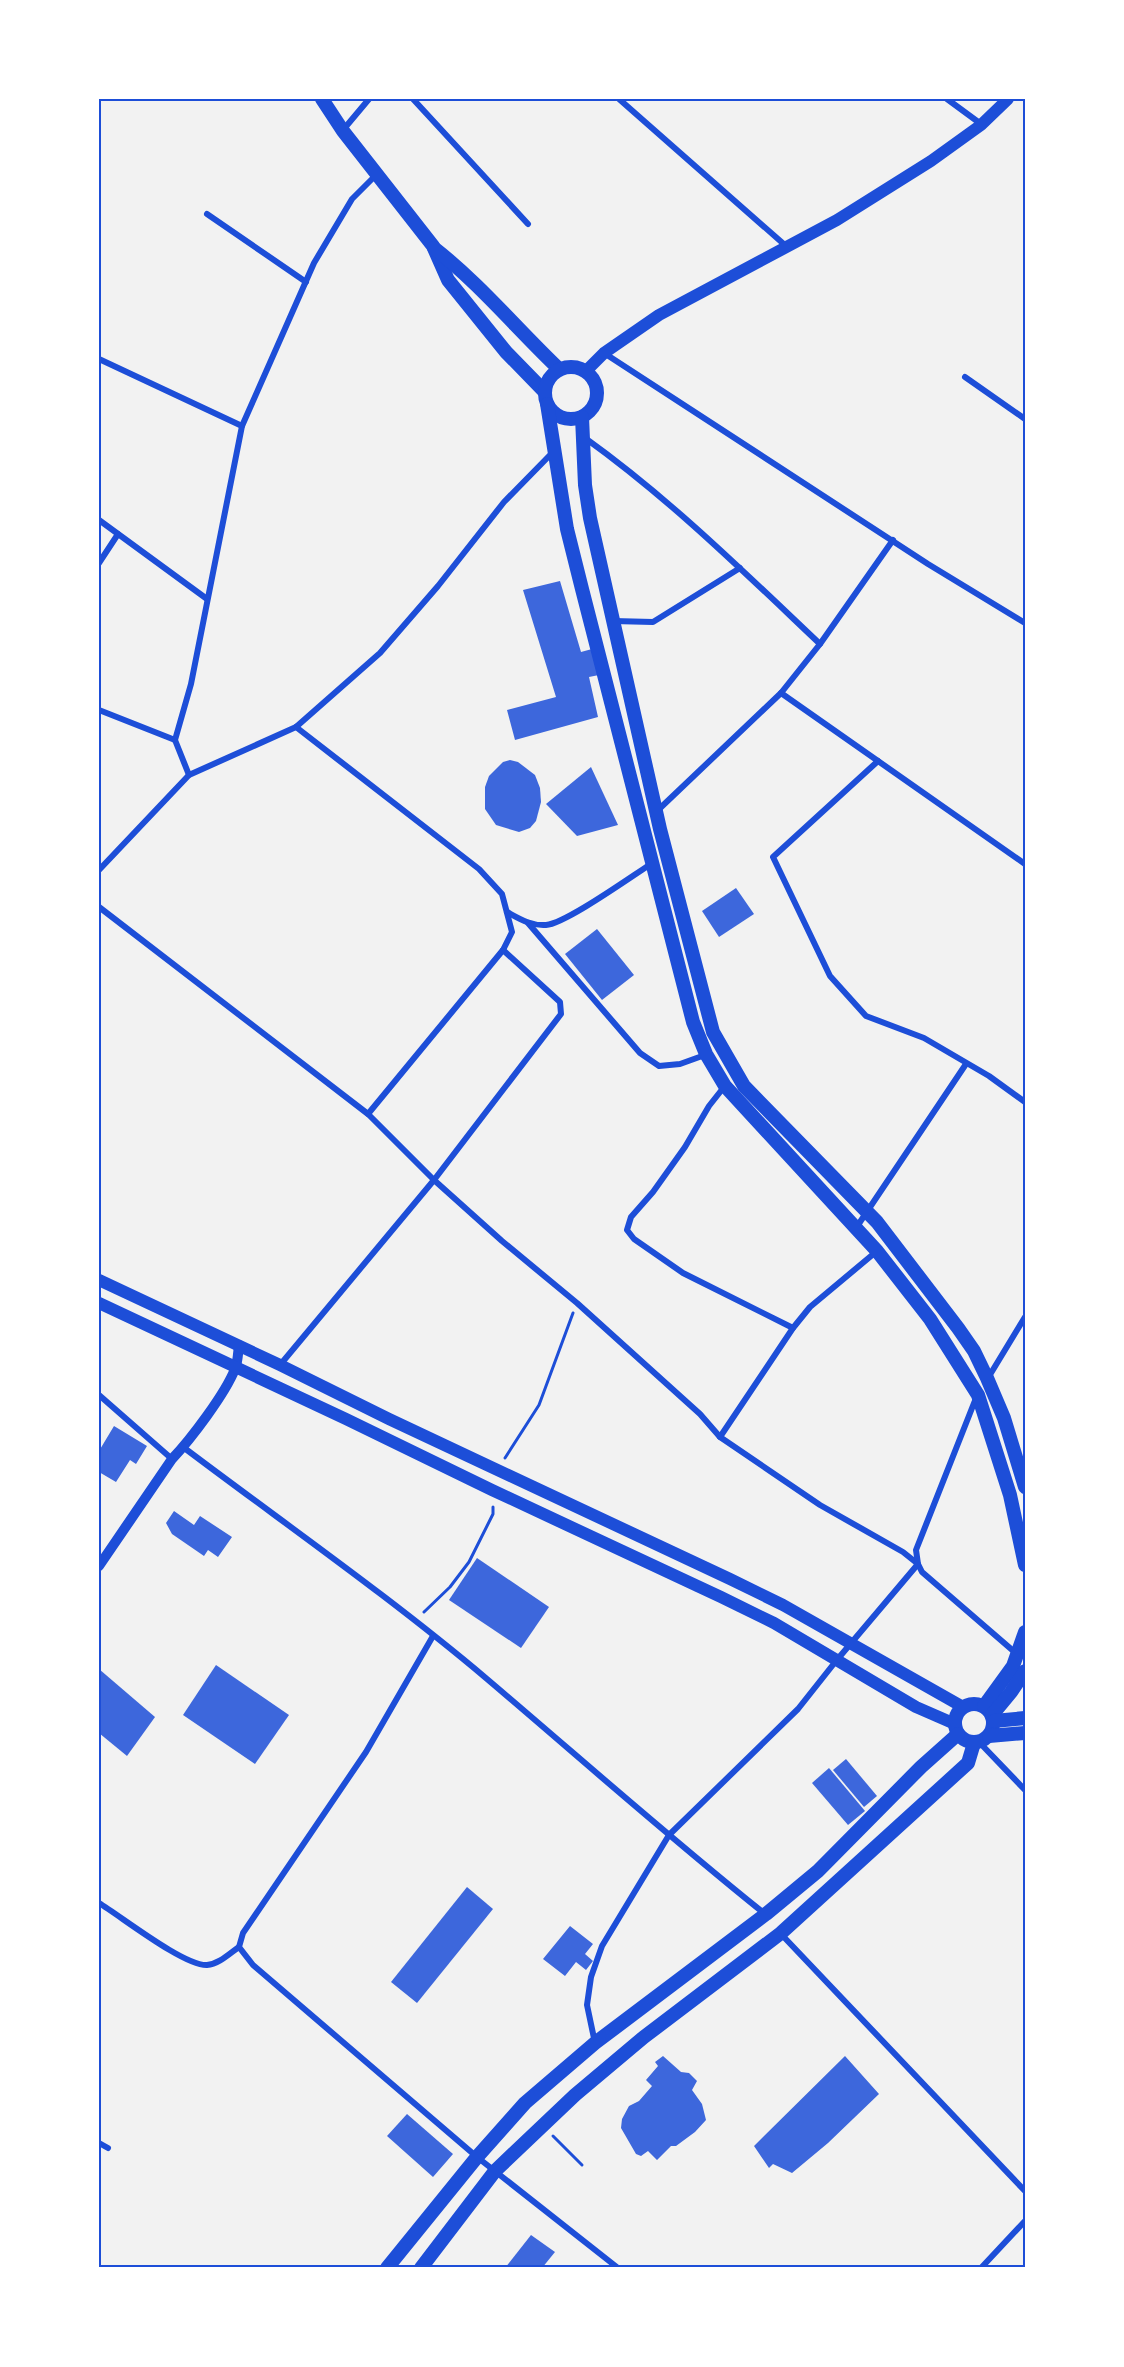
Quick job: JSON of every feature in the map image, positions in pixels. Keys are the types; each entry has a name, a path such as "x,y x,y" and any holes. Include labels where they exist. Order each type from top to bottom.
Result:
{"main road":[{"path":"322,99 376,175 433,246 464,271 526,338 559,369"},
{"path":"586,371 604,354 659,315 837,220 931,161 981,124 1008,99"},
{"path":"433,246 448,280 545,398 550,410 568,420 582,417 592,409 597,395 595,382 586,371 573,366 559,369 549,378 545,398 567,529 693,1022 706,1054 725,1086 878,1251 930,1319 978,1395 1010,1495 1025,1565"},
{"path":"582,417 585,485 612,621 699,987 713,1032 744,1086 877,1222 974,1351 1004,1418 1025,1487"},
{"path":"99,1280 730,1579 851,1643 963,1707 977,1704 990,1714 1025,1718"},
{"path":"99,1303 774,1623 836,1661 957,1729"},
{"path":"421,2268 495,2171 574,2096 644,2037 781,1933 968,1763 981,1740 993,1729 990,1714 1003,1683 1019,1655 1025,1632"},
{"path":"990,1714 1011,1692 1025,1671"},
{"path":"963,1707 956,1718 957,1729 963,1739 981,1740 1025,1733"},
{"path":"387,2268 477,2157 525,2103 595,2043 766,1914 818,1871 957,1729"}],"street":[{"path":"343,131 369,99"},
{"path":"413,99 528,224"},
{"path":"619,99 786,246"},
{"path":"947,99 981,124"},
{"path":"189,775 175,740 191,684 242,426 328,236 352,199 376,175"},
{"path":"207,214 306,282"},
{"path":"604,354 1025,622"},
{"path":"99,359 242,426"},
{"path":"965,377 1025,419"},
{"path":"582,436 635,474 740,567 820,644"},
{"path":"99,870 189,775 296,727 380,652 438,586 504,502 554,451"},
{"path":"99,520 207,599"},
{"path":"99,563 118,534"},
{"path":"656,812 781,693 820,644 893,540"},
{"path":"612,621 653,622 740,567"},
{"path":"781,693 1025,864"},
{"path":"99,710 175,740"},
{"path":"296,727 479,869 502,894 512,932 503,950 368,1114"},
{"path":"878,761 773,856 830,976 866,1016 924,1038 989,1076 1025,1102"},
{"path":"528,923 548,925 570,915 652,864"},
{"path":"99,907 368,1114 434,1180 502,1241 577,1303 700,1414 720,1437 820,1504 903,1552 918,1564"},
{"path":"507,912 528,923 640,1053 659,1066 680,1064 706,1054"},
{"path":"280,1365 434,1180 561,1014 560,1002 503,950"},
{"path":"855,1228 867,1214 966,1064"},
{"path":"725,1086 709,1106 685,1147 653,1192 631,1217 627,1230 634,1239 683,1273 793,1328"},
{"path":"720,1437 793,1328 810,1307 878,1251"},
{"path":"987,1378 1025,1317"},
{"path":"99,1566 236,1367 239,1345"},
{"path":"99,1395 172,1459"},
{"path":"978,1395 916,1550 918,1564 922,1572 1019,1655"},
{"path":"183,1447 433,1636 766,1914"},
{"path":"595,2043 587,2005 591,1977 602,1946 669,1835 798,1709 918,1564"},
{"path":"99,1903 181,1957 196,1964 208,1965 220,1961 239,1947 243,1934 366,1752 433,1636"},
{"path":"981,1740 1025,1790"},
{"path":"781,1933 1025,2191"},
{"path":"239,1947 254,1965 477,2157 618,2268"},
{"path":"99,2143 108,2148"},
{"path":"981,2268 1025,2221"}],"path":[{"path":"497,1470 539,1405 577,1303"},
{"path":"414,1622 450,1587 469,1562 493,1514 492,1490"},
{"path":"543,2126 582,2165"}],"building":[{"path":"560,581 581,652 592,649 599,675 589,677 598,717 515,740 507,710 556,697 523,590"},
{"path":"510,760 518,762 535,775 540,788 541,802 536,821 530,828 519,832 496,825 485,809 485,787 489,776 503,762"},
{"path":"591,767 618,825 577,836 546,804"},
{"path":"736,888 754,914 719,937 702,911"},
{"path":"597,929 634,975 602,1000 565,954"},
{"path":"114,1426 147,1446 136,1464 130,1460 116,1482 99,1472 99,1451"},
{"path":"174,1511 194,1525 200,1516 232,1537 218,1557 208,1550 204,1556 172,1534 166,1523"},
{"path":"477,1558 549,1607 521,1648 449,1600"},
{"path":"216,1665 289,1715 255,1764 183,1715"},
{"path":"99,1669 155,1717 127,1756 99,1733"},
{"path":"846,1759 877,1796 864,1807 833,1770"},
{"path":"829,1768 865,1811 848,1825 812,1783"},
{"path":"467,1887 493,1909 417,2003 391,1982"},
{"path":"570,1926 593,1944 585,1954 593,1961 586,1970 576,1962 565,1976 543,1959"},
{"path":"663,2056 681,2072 689,2073 697,2081 692,2090 702,2104 706,2120 695,2132 676,2146 671,2146 657,2160 648,2151 641,2156 636,2154 621,2128 622,2119 629,2106 639,2101 652,2086 646,2080 658,2066 655,2062"},
{"path":"845,2056 879,2094 828,2143 792,2173 773,2164 769,2168 754,2146"},
{"path":"407,2114 453,2154 433,2177 387,2136"},
{"path":"531,2235 555,2252 542,2268 505,2268"}]}
